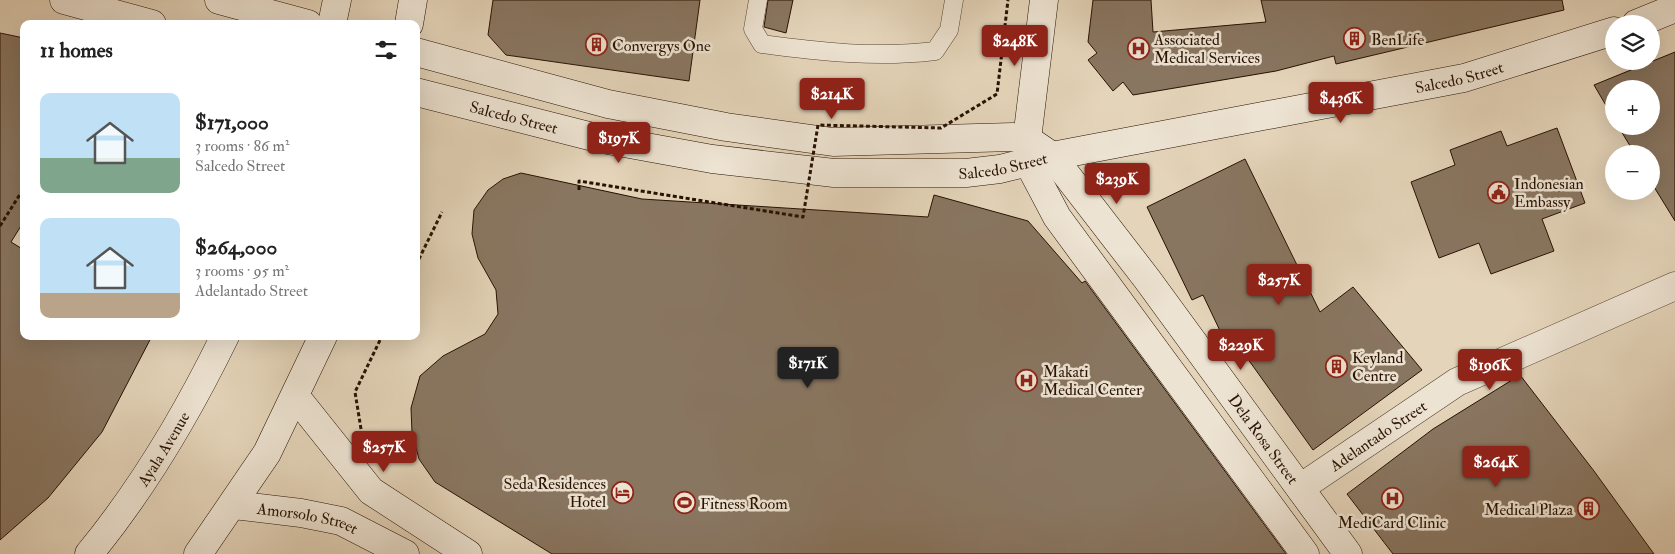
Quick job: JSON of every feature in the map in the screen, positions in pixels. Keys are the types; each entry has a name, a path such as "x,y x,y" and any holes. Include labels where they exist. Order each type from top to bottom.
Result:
{"street":[{"path":"64,0 137,20"},
{"path":"219,0 293,20"},
{"path":"333,20 337,0"},
{"path":"410,20 413,0"},
{"path":"1044,0 1036,153 1057,217 1305,554"},
{"path":"1658,15 1675,8"},
{"name":"Salcedo Street","path":"420,93 597,138 712,160 834,173 966,173 1000,169 1036,153 1464,78 1605,34"},
{"name":"Salcedo Street","path":"420,53 608,104 736,129 833,142 992,137 1036,153"},
{"name":"Dela Rosa Street","path":"1036,153 1147,279 1348,554"},
{"name":"Adelantado Street","path":"1300,488 1457,382 1675,286"},
{"name":"Ayala Avenue","path":"89,554 158,461 200,388 223,340"},
{"path":"198,554 234,505 267,453 296,398 321,340"},
{"path":"296,398 371,491 468,554"},
{"name":"Amorsolo Street","path":"234,505 302,513 341,521 405,554"}],"lane":[{"path":"758,0 753,29 762,44 819,52 908,54 935,51 949,30 954,0"}],"path":[{"path":"578,190 579,181 803,217 818,125 941,128 997,94 1008,0"},
{"path":"0,226 20,194"},
{"path":"420,257 442,212"},
{"path":"362,430 355,392 380,340"}],"building":[{"name":"Convergys One","path":"493,0 700,0 689,81 506,55 488,35"},
{"path":"768,0 793,0 786,33 764,27"},
{"path":"1093,0 1151,0 1153,32 1266,22 1261,0 1562,0 1564,10 1336,64 1334,56 1276,71 1133,95 1123,82 1113,91 1088,60 1097,53 1088,42"},
{"path":"0,33 20,37 20,227 11,242 20,248 20,340 150,340 102,432 48,498 0,540"},
{"path":"1675,52 1675,221 1660,197 1660,145 1630,145 1623,135 1660,135 1660,80 1606,80 1631,70 1660,70 1660,58"},
{"path":"1605,81 1605,104 1594,85"},
{"name":"Indonesian Embassy","path":"1557,128 1585,203 1542,219 1554,251 1491,274 1479,243 1439,258 1411,182 1455,165 1450,150 1501,131 1507,146"},
{"path":"1245,159 1320,312 1353,287 1422,370 1313,450 1230,334 1223,337 1203,295 1192,300 1147,207"},
{"path":"521,173 642,199 928,217 934,195 1028,221 1082,283 1085,281 1286,554 552,554 435,482 419,459 412,433 411,408 420,376 443,356 485,334 498,314 496,290 478,258 472,234 474,210 488,190 503,179"},
{"path":"1520,375 1594,471 1654,554 1393,554 1347,494 1433,429"}],"place":[{"name":"BenLife","path":"1355,39"},
{"name":"Convergys One","path":"596,45"},
{"name":"Associated Medical Services","path":"1138,48"},
{"name":"Indonesian Embassy","path":"1498,192"},
{"name":"Keyland Centre","path":"1336,366"},
{"name":"Makati Medical Center","path":"1027,380"},
{"name":"Seda Residences Hotel","path":"622,492"},
{"name":"MediCard Clinic","path":"1392,498"},
{"name":"Fitness Room","path":"684,503"},
{"name":"Medical Plaza","path":"1589,509"}]}
